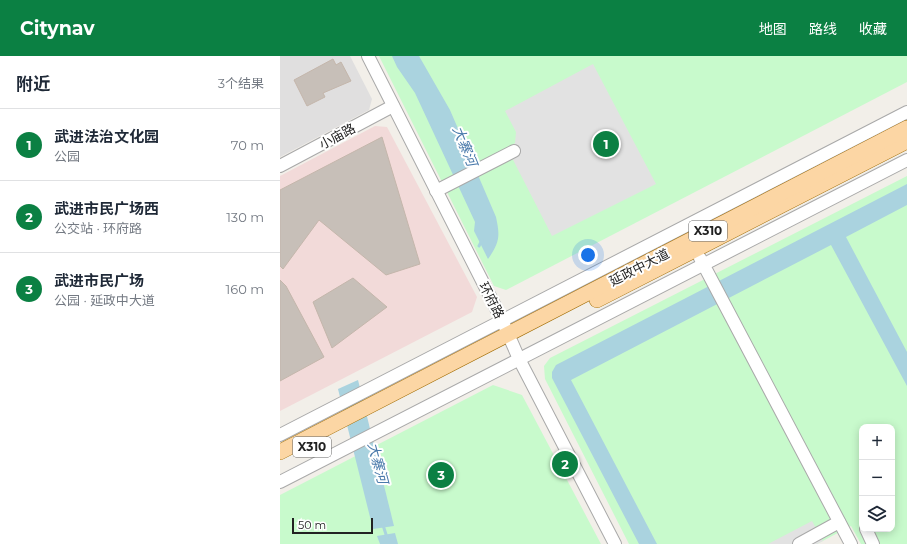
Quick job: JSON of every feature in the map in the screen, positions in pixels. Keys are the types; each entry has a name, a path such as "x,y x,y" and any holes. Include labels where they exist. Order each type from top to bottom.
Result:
{"main road":[{"name":"延政中大道","path":"343,426 907,128"},
{"name":"延政中大道","path":"510,339 695,250 907,140"},
{"name":"X310","path":"280,452 343,426"},
{"name":"X310","path":"280,463 343,426"}],"street":[{"name":"环府路","path":"368,56 502,320 520,359 615,544"},
{"name":"小庙路","path":"280,166 393,106"},
{"path":"280,435 907,112"},
{"path":"436,191 489,162 514,151"},
{"path":"280,482 907,160"},
{"path":"695,250 851,544"},
{"path":"799,544 839,522"},
{"path":"867,532 873,544"}],"shaded area":[{"path":"280,56 350,56 372,99 369,110 280,157"},
{"path":"593,64 656,184 552,236 507,148 515,143 516,132 505,111"},
{"path":"375,126 387,127 477,297 472,312 280,411 280,176"},
{"path":"812,521 823,541 817,544 768,544"}],"green space":[{"path":"379,56 907,56 907,82 506,290 494,286"},
{"path":"907,176 907,544 861,544 851,526 817,544 629,544 545,379 544,366 550,358"},
{"path":"493,385 522,395 601,544 280,544 280,495"}],"water":[{"path":"392,56 419,56 450,110 496,217 498,239 495,248 488,259 474,231 475,222 415,93 397,67"},
{"path":"907,184 907,205 846,237 907,352 907,386 831,245 571,380 657,544 639,544 552,378 552,372 556,365"},
{"path":"358,380 394,526 373,529 338,389"},
{"path":"395,533 398,544 380,544 377,536"}],"building":[{"path":"333,59 336,65 341,62 351,81 323,93 325,97 307,106 294,80"},
{"path":"382,137 420,264 386,275 319,220 283,269 280,266 280,190"},
{"path":"353,278 387,307 332,348 313,302"},
{"path":"280,280 286,286 324,357 280,381"}],"waterway":[{"name":"大寨河","path":"479,246 482,240"},
{"name":"大寨河","path":"383,525 389,544"}],"place":[{"name":"武进法治文化园","path":"606,144"},
{"name":"武进市民广场西","path":"565,464"},
{"name":"武进市民广场","path":"441,475"}]}
